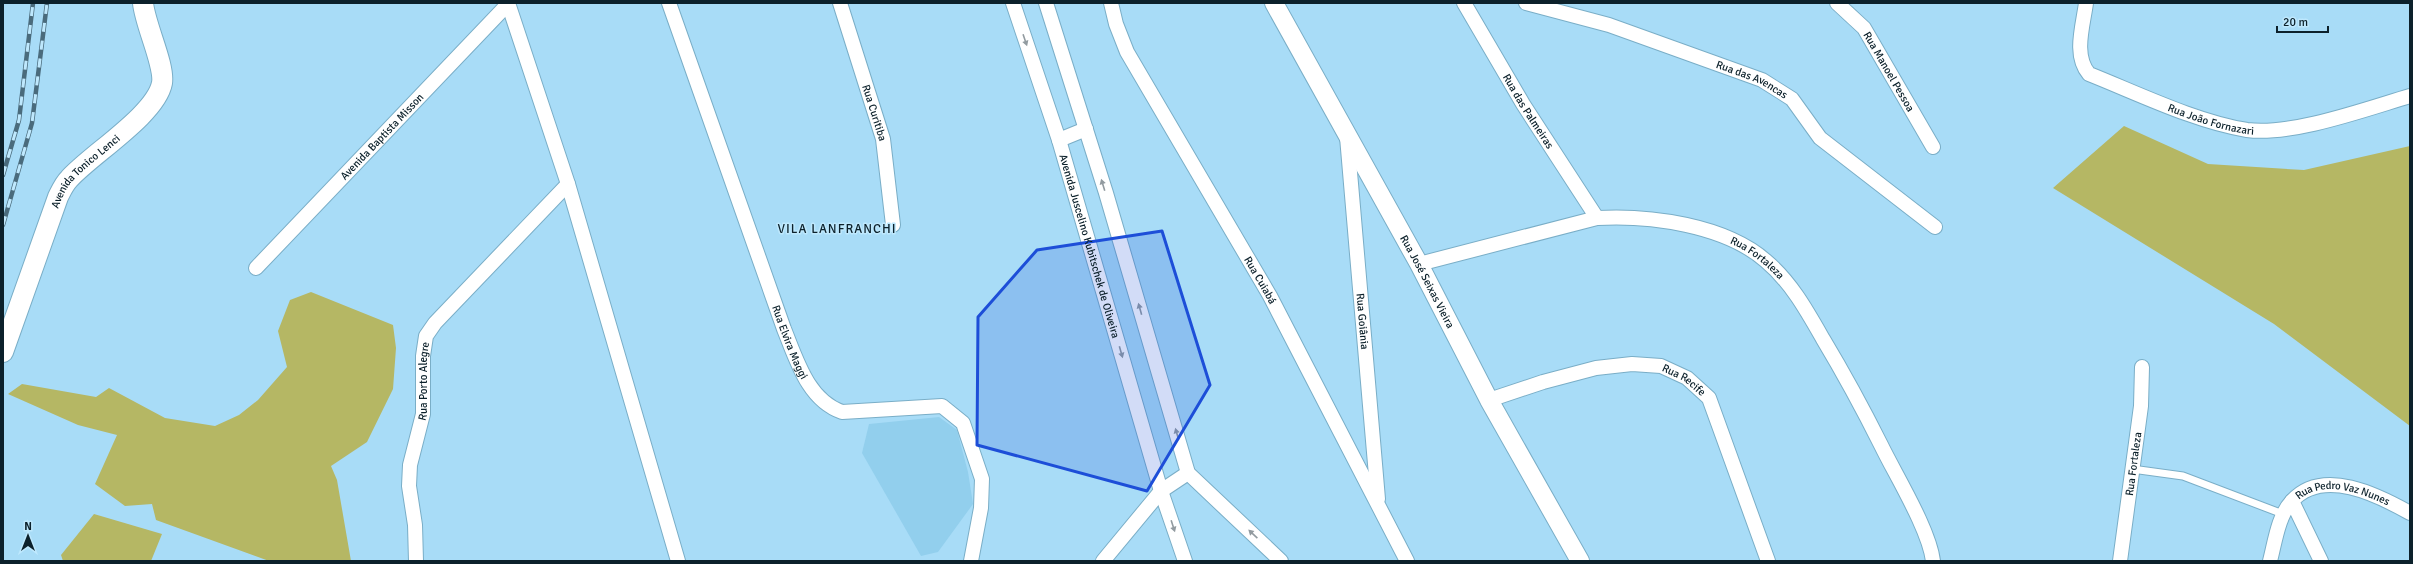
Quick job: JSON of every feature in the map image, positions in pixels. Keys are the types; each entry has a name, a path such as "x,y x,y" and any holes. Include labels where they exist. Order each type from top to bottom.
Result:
{"main road":[{"name":"Avenida Tonico Lenci","path":"3,352 58,197 68,179 136,119 156,95 162,83 162,72 144,17 143,3"}],"street":[{"name":"Rua Elvira Maggi","path":"669,3 784,330 814,394 828,407 842,412 942,406 963,423 982,479 981,508 970,561"},
{"name":"Rua Curitiba","path":"840,3 883,139 893,225"},
{"name":"Avenida Juscelino Kubitschek de Oliveira","path":"1013,3 1059,140 1161,491 1185,561"},
{"path":"1046,3 1086,129 1188,473 1281,561"},
{"name":"Rua Cuiabá","path":"1111,3 1116,24 1127,52 1270,296 1407,561"},
{"name":"Rua José Seixas Vieira","path":"1274,3 1347,137 1419,264 1489,400 1580,561"},
{"name":"Rua das Palmeiras","path":"1464,3 1523,104 1597,218"},
{"name":"Rua das Avencas","path":"1526,3 1609,25 1762,80 1792,99 1820,138 1935,227"},
{"name":"Rua Manoel Pessoa","path":"1837,3 1864,28 1933,147"},
{"name":"Rua João Fornazari","path":"2086,3 2080,54 2082,66 2089,74 2194,115 2247,130 2287,128 2321,122 2410,96"},
{"path":"508,4 568,184 678,561"},
{"name":"Avenida Baptista Misson","path":"256,268 508,4"},
{"path":"1059,140 1086,129"},
{"name":"Rua Goiânia","path":"1347,137 1379,506"},
{"name":"Rua Porto Alegre","path":"416,561 415,526 409,486 410,465 422,414 422,356 426,336 435,323 568,184"},
{"name":"Rua Fortaleza","path":"1419,264 1597,218 1625,216 1650,219 1709,231 1745,246 1766,261 1800,300 1856,395 1925,535 1933,561"},
{"name":"Rua Recife","path":"1489,400 1543,382 1596,368 1625,365 1661,366 1687,378 1709,398 1768,561"},
{"name":"Rua Fortaleza","path":"2120,561 2141,406 2142,367"},
{"path":"1103,561 1161,491 1188,473"},
{"name":"Rua Pedro Vaz Nunes","path":"2270,561 2283,514 2292,501 2310,488 2325,484 2343,486 2388,501 2410,513"},
{"path":"2292,501 2321,561"}],"lane":[{"path":"2132,469 2182,476 2283,514"}],"highlighted area":[{"path":"1162,231 1210,385 1147,491 977,445 978,317 1037,250"}],"shaded area":[{"path":"939,417 957,430 968,472 973,504 938,552 921,556 862,453 869,424"}],"green space":[{"path":"2124,126 2208,164 2304,170 2410,146 2410,426 2274,324 2053,188"},
{"path":"311,292 393,325 396,348 393,389 367,442 331,466 337,480 351,561 269,561 156,520 152,504 125,506 95,484 117,435 78,425 8,394 22,384 96,397 109,388 165,418 215,426 239,415 258,400 287,367 278,331 290,300"},
{"path":"94,514 162,534 151,561 63,561 61,555"}],"railway":[{"path":"3,175 19,120 33,3"},
{"path":"3,225 32,123 47,3"}],"district":[{"name":"VILA LANFRANCHI","path":"837,228"}]}
